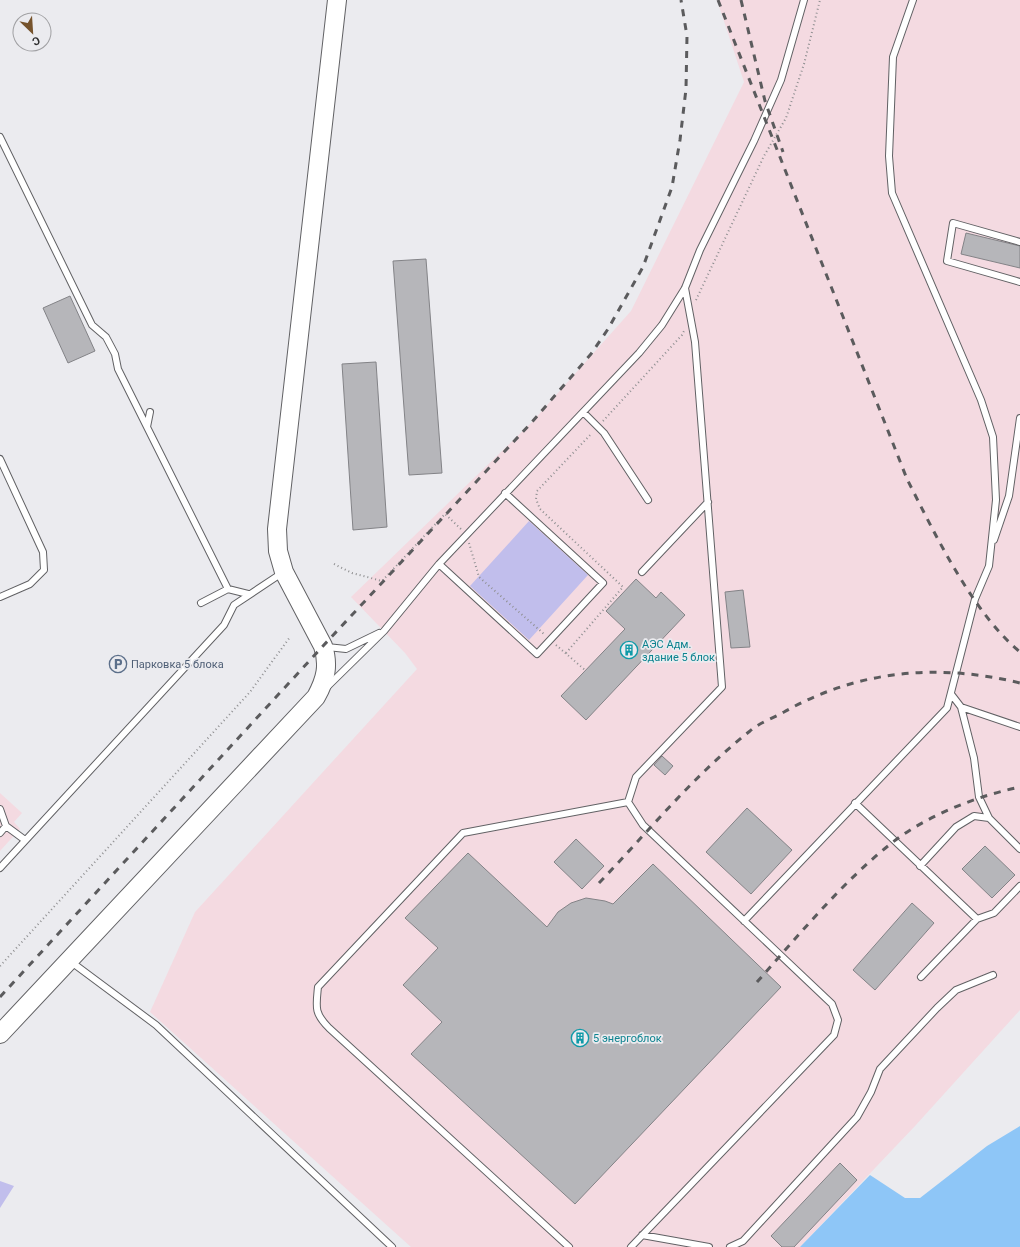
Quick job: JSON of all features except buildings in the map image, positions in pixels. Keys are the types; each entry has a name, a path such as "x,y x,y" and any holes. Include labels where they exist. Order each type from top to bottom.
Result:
{"main road":[{"path":"0,1034 316,697 326,672 327,664 323,646 284,572 278,551 277,529 337,0"}],"lane":[{"path":"316,697 384,631 413,598 439,564 505,493 584,412 662,325 685,288 700,250 754,141 781,80 804,0"},
{"path":"744,921 947,708 955,672 975,599 989,566 996,500 993,436 981,400 892,193 888,156 893,57 913,0"},
{"path":"0,137 92,325 106,337 115,354 118,369 228,590"},
{"path":"1020,242 953,223 947,260 1020,282"},
{"path":"628,802 636,777 722,687 695,342 685,288"},
{"path":"147,427 150,412"},
{"path":"584,412 604,433 648,500"},
{"path":"990,553 1009,496 1020,418"},
{"path":"0,459 43,552 44,570 30,584 0,597"},
{"path":"439,564 537,654 602,583 505,493"},
{"path":"642,572 708,502"},
{"path":"0,868 224,625 234,605 248,594 284,572"},
{"path":"201,603 228,590 248,594"},
{"path":"323,646 346,649 384,631"},
{"path":"951,694 961,707 974,758 979,797 989,818 1020,849"},
{"path":"961,707 1020,727"},
{"path":"628,802 643,825 832,1004 838,1020 834,1034 631,1247"},
{"path":"570,1247 328,1028 318,1017 316,1002 318,987 463,833 628,802"},
{"path":"855,803 977,919"},
{"path":"0,809 6,826 26,840"},
{"path":"920,866 956,827 974,816 989,818"},
{"path":"0,833 6,826"},
{"path":"921,977 977,919 994,913 1020,886"},
{"path":"69,960 156,1025 392,1247"},
{"path":"730,1247 743,1241 857,1117 871,1092 880,1070 936,1008 956,990 993,975"},
{"path":"642,1235 709,1247"}],"path":[{"path":"566,653 623,587 540,509 536,498 537,491 598,427 682,334 764,156 786,118 804,64 820,0"},
{"path":"334,564 352,573 382,581 445,514"},
{"path":"478,577 585,670"},
{"path":"0,966 250,692 290,637"}],"shaded area":[{"path":"717,0 1020,0 1020,1010 915,1126 800,1247 411,1247 150,1012 195,912 417,669 405,653 351,597 532,422 631,311 744,82"},
{"path":"529,521 588,575 529,640 470,586"},
{"path":"0,793 22,813 14,822 20,829 0,851"},
{"path":"1020,1126 1020,1247 800,1247 870,1175 905,1198 920,1198 987,1146"},
{"path":"0,1181 14,1186 0,1208"}],"railway":[{"path":"0,997 323,646 532,422 591,354 608,329 643,267 672,187 680,140 686,89 687,36 681,0"},
{"path":"718,0 907,479 942,547 971,594 986,616 1020,652"},
{"path":"741,0 765,101 783,152"},
{"path":"599,883 672,804 729,748 750,731 766,721 812,698 841,687 870,679 899,674 929,672 959,673 1020,683"},
{"path":"757,982 839,891 857,873 893,842 907,832 937,815 970,801 1020,787"}],"place":[{"name":"АЭС Адм. здание 5 блок","path":"629,650"},
{"name":"Парковка 5 блока","path":"118,664"},
{"name":"5 энергоблок","path":"580,1038"}]}
